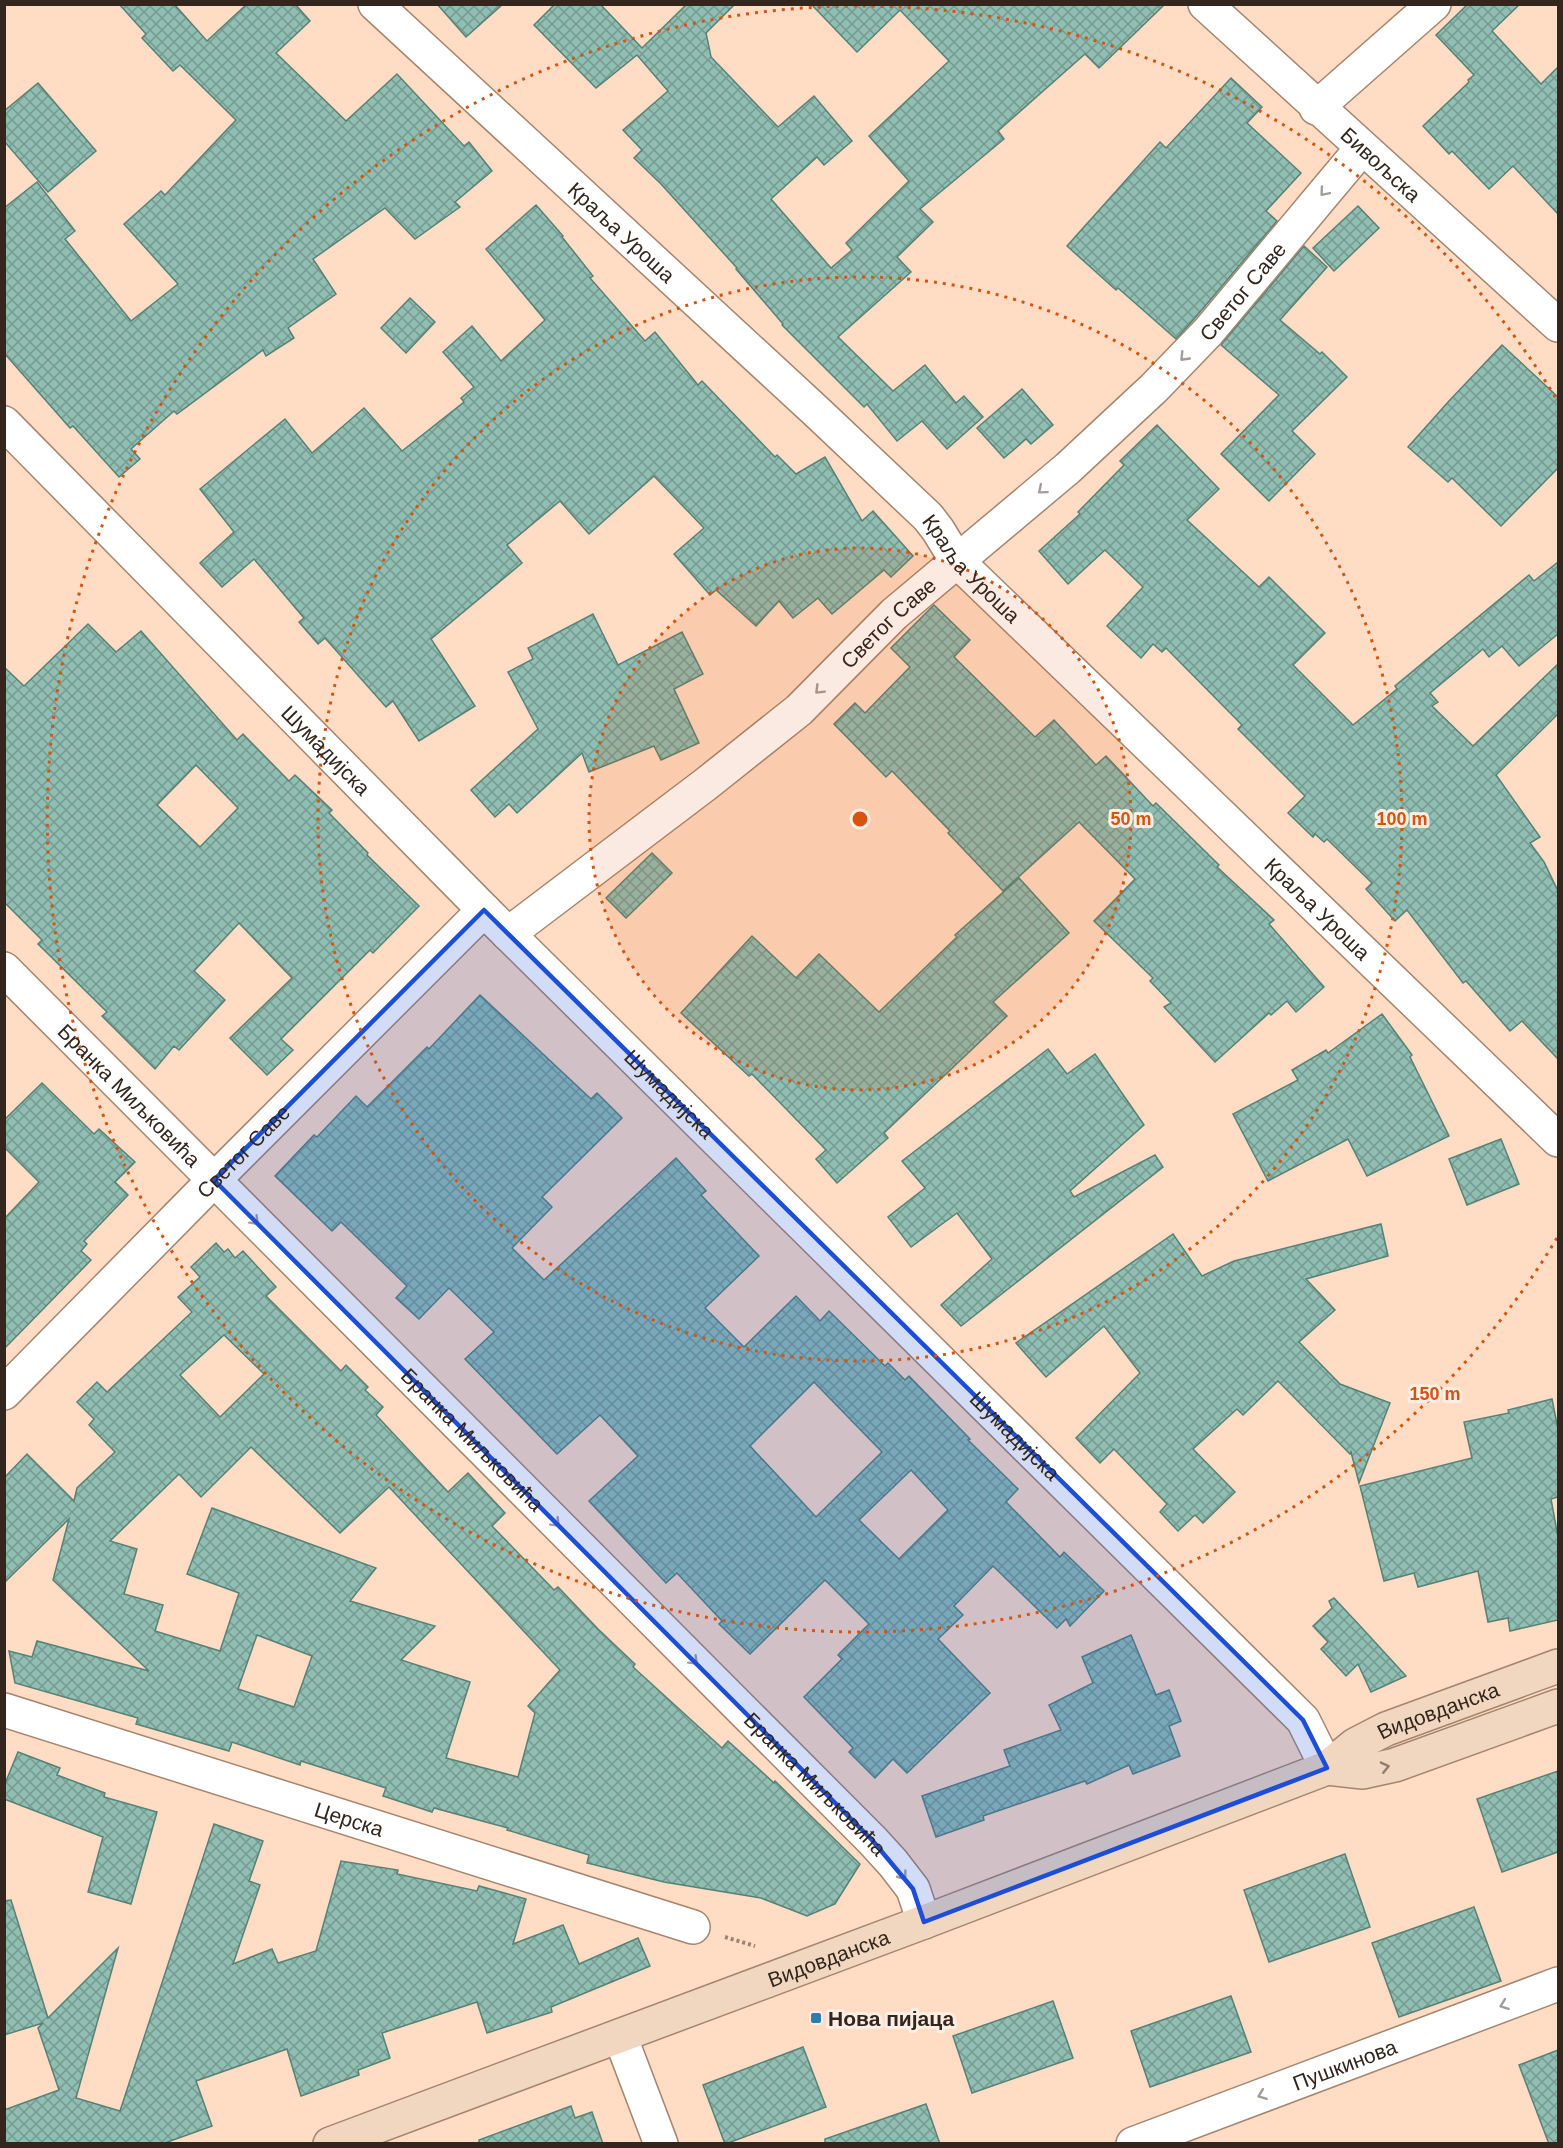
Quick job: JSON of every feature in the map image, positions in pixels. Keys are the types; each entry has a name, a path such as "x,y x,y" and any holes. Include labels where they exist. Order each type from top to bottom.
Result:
{"main road":[{"name":"Видовданска","path":"330,2144 924,1922 1327,1768 1355,1745 1386,1729 1558,1666"},
{"name":"Видовданска","path":"1327,1768 1363,1772 1395,1764 1558,1706"}],"street":[{"name":"Краља Уроша","path":"375,4 818,412 919,509 938,530 957,561 1558,1140"},
{"name":"Бивољска","path":"1205,4 1316,108 1558,325"},
{"path":"1316,108 1434,4"},
{"name":"Светог Саве","path":"508,934 706,784 799,710 894,614 1068,468 1154,388 1208,332 1362,148"},
{"name":"Шумадијска","path":"4,423 508,934 1303,1720 1327,1768"},
{"name":"Светог Саве","path":"4,1394 484,910"},
{"name":"Бранка Миљковића","path":"4,969 872,1840 913,1889 924,1922"},
{"name":"Церска","path":"4,1710 693,1927"},
{"name":"Пушкинова","path":"1133,2144 1558,1984"},
{"path":"620,2036 661,2144"}],"highlighted area":[{"path":"484,910 1303,1720 1327,1768 924,1922 913,1889 872,1840 214,1180"}],"building":[{"path":"119,4 174,4 207,41 247,4 295,4 310,21 276,53 346,121 397,74 464,146 469,142 492,171 455,202 460,207 415,239 385,208 313,259 336,294 288,328 294,338 266,356 263,350 177,414 174,411 131,449 140,459 119,477 73,426 70,428 4,353 4,208 37,182 75,231 65,239 131,321 178,284 124,224 161,191 165,195 236,120 180,65 173,71 142,38 146,34"},
{"path":"437,4 503,4 466,37"},
{"path":"555,4 600,4 642,48 687,4 735,4 706,33 711,57 778,127 814,96 852,141 824,165 817,157 771,199 831,268 852,250 846,243 909,181 869,136 949,61 900,10 857,52 811,4 1165,4 1099,68 1085,54 998,131 1004,139 920,209 933,222 897,257 911,272 838,337 893,391 925,365 956,403 964,396 983,417 947,449 922,421 897,441 867,404 864,407 782,325 737,268 661,184 634,158 642,150 623,130 668,91 637,55 596,88 534,25"},
{"path":"1468,4 1520,4 1492,31 1541,84 1558,67 1558,214 1513,166 1489,189 1452,151 1449,154 1423,126 1474,75 1436,35"},
{"path":"1231,78 1262,107 1247,123 1301,173 1266,211 1277,221 1176,339 1067,246 1160,142 1166,148"},
{"path":"38,83 96,151 48,192 4,141 4,111"},
{"path":"536,205 593,276 590,278 645,341 655,332 698,385 702,381 775,457 777,455 796,474 825,457 862,521 873,511 913,556 891,577 884,570 832,614 818,598 793,618 779,601 756,626 716,590 710,595 674,554 704,528 654,476 589,534 560,501 507,545 522,563 431,639 475,706 419,741 393,701 386,707 325,638 318,644 299,622 304,618 254,559 222,587 200,563 234,532 200,489 285,419 312,453 364,408 402,451 464,402 461,398 474,387 443,352 472,326 501,361 545,320 486,249"},
{"path":"1358,206 1379,228 1334,271 1313,248"},
{"path":"1304,246 1327,267 1280,320 1320,354 1322,352 1347,377 1292,431 1315,454 1269,501 1221,454 1279,395 1221,345"},
{"path":"410,298 435,322 406,353 381,328"},
{"path":"1502,345 1558,397 1558,468 1501,526 1452,478 1448,482 1408,447"},
{"path":"1022,389 1053,425 1031,444 1026,439 1004,458 977,428"},
{"path":"1157,425 1219,489 1187,520 1259,587 1269,577 1325,633 1293,665 1353,725 1397,689 1395,686 1529,575 1534,581 1558,562 1558,634 1519,666 1502,646 1489,657 1483,649 1430,693 1438,702 1432,706 1473,746 1558,664 1558,714 1496,775 1540,837 1530,843 1544,862 1558,891 1558,1059 1522,1021 1510,1031 1466,981 1463,983 1407,910 1395,921 1366,889 1372,883 1327,839 1324,842 1315,834 1313,837 1288,813 1305,796 1238,729 1242,725 1166,648 1162,652 1153,644 1141,658 1107,626 1143,587 1105,550 1068,584 1039,551 1080,514 1078,512 1124,465 1120,461"},
{"path":"934,605 970,640 954,657 1035,737 1054,720 1096,765 1106,756 1153,806 1156,803 1219,865 1217,867 1274,920 1269,924 1324,987 1296,1012 1287,1001 1271,1015 1269,1013 1215,1062 1164,1007 1171,1003 1150,981 1153,978 1094,921 1135,879 1079,822 1003,891 948,833 950,831 892,771 886,777 834,724 855,703 865,713 910,667 891,648"},
{"path":"593,614 618,665 682,632 703,674 674,689 699,743 661,760 654,746 589,772 582,753 517,813 509,804 495,817 471,790 538,729 508,672 533,659 528,648"},
{"path":"88,624 116,652 141,631 237,740 243,734 289,781 295,775 332,810 329,813 368,853 367,855 419,906 373,953 370,950 281,1039 293,1050 267,1075 230,1038 292,978 239,923 194,971 225,1000 179,1050 174,1046 155,1069 102,1016 107,1012 38,944 42,940 4,902 4,667 24,686","holes":["196,765 238,808 200,847 157,805"]},
{"path":"652,853 672,873 626,918 606,898"},
{"path":"1019,878 1069,933 993,1002 1007,1016 884,1133 888,1138 837,1183 816,1159 826,1150 752,1074 749,1076 681,1013 752,936 796,978 819,954 879,1012 957,937 955,935"},
{"path":"480,995 591,1099 597,1093 622,1118 542,1197 552,1207 512,1248 544,1280 676,1158 706,1191 701,1195 759,1256 705,1308 744,1347 796,1296 820,1321 829,1311 885,1366 888,1363 905,1380 909,1376 970,1439 968,1440 1018,1489 1006,1502 1060,1557 1064,1552 1104,1591 1070,1626 1066,1619 1057,1628 993,1566 954,1606 963,1615 938,1639 990,1693 907,1773 893,1759 875,1778 849,1752 853,1748 804,1697 842,1659 838,1655 869,1624 825,1580 750,1654 719,1624 722,1621 677,1573 666,1583 589,1501 638,1456 600,1415 557,1454 465,1359 494,1332 449,1288 419,1319 396,1298 407,1286 341,1222 332,1231 275,1176 356,1096 367,1107 427,1047 429,1049","holes":["814,1382 882,1452 816,1517 750,1446","911,1470 948,1510 899,1559 859,1520"]},
{"path":"1382,1014 1412,1055 1410,1057 1449,1136 1367,1176 1348,1139 1268,1181 1233,1114 1298,1080 1292,1070 1326,1050 1328,1053"},
{"path":"1048,1049 1067,1074 1095,1054 1144,1125 1070,1191 1074,1197 1155,1155 1163,1167 961,1326 941,1305 992,1259 957,1213 911,1247 888,1217 925,1188 902,1161"},
{"path":"42,1083 94,1134 99,1129 135,1162 115,1182 128,1195 84,1241 87,1244 81,1251 91,1260 4,1349 4,1219 39,1182 4,1147 4,1120"},
{"path":"1501,1139 1519,1184 1467,1205 1449,1159"},
{"path":"1381,1224 1388,1256 1306,1279 1335,1310 1299,1342 1340,1384 1390,1403 1359,1483 1351,1452 1350,1454 1278,1381 1243,1415 1237,1409 1193,1449 1235,1492 1203,1523 1195,1515 1178,1531 1160,1512 1167,1504 1114,1449 1100,1463 1076,1438 1140,1373 1104,1326 1046,1377 1016,1343 1173,1234 1202,1276 1234,1261"},
{"path":"216,1243 224,1252 228,1249 235,1258 243,1251 276,1287 266,1296 341,1371 346,1365 368,1387 365,1390 383,1407 376,1415 448,1492 468,1473 505,1513 492,1526 554,1590 558,1587 635,1664 633,1667 722,1748 728,1741 774,1783 775,1781 860,1864 835,1904 807,1916 761,1898 664,1882 587,1863 589,1855 507,1830 508,1828 434,1808 432,1812 383,1796 386,1788 301,1761 300,1765 232,1742 229,1751 136,1724 138,1718 15,1683 9,1651 32,1657 37,1641 149,1671 53,1580 69,1519 4,1583 4,1478 27,1454 74,1501 77,1488 115,1452 89,1425 94,1419 77,1402 97,1382 107,1392 192,1312 178,1297 200,1277 191,1267","holes":["224,1335 264,1374 220,1417 180,1375","251,1447 340,1533 389,1487 560,1670 528,1706 535,1713 518,1777 446,1758 470,1682 401,1660 435,1626 350,1601 376,1568 212,1508 187,1574 239,1593 220,1651 155,1631 163,1605 124,1594 137,1549 110,1541 179,1474 201,1497","257,1635 312,1656 294,1707 238,1689"]},
{"path":"1552,1399 1558,1429 1558,1497 1551,1499 1558,1537 1558,1620 1510,1631 1508,1618 1488,1622 1478,1571 1418,1587 1414,1573 1384,1581 1360,1486 1472,1458 1464,1422 1509,1413 1508,1410"},
{"path":"1334,1598 1406,1676 1371,1692 1358,1664 1346,1676 1321,1649 1328,1642 1313,1626 1332,1608 1329,1601"},
{"path":"1131,1635 1156,1695 1169,1690 1181,1721 1169,1726 1180,1756 1133,1774 1129,1765 1087,1784 1085,1781 983,1816 984,1820 936,1837 922,1796 1010,1766 1004,1750 1061,1730 1049,1705 1093,1683 1082,1657"},
{"path":"18,1752 60,1768 57,1775 105,1793 104,1797 157,1812 131,1904 88,1892 103,1837 4,1799 4,1786"},
{"path":"1558,1771 1558,1852 1502,1872 1477,1799"},
{"path":"214,1824 263,1841 249,1881 260,1885 233,1964 272,1949 278,1963 316,1951 341,1861 398,1870 397,1874 477,1891 479,1886 526,1899 513,1944 563,1925 579,1964 638,1938 650,1966 551,2007 552,2012 487,2033 477,2002 382,2033 390,2058 358,2070 359,2075 301,2096 287,2049 196,2081 212,2126 162,2144 4,2144 4,2110 59,2090 38,2028 43,2023 4,2035 4,1901 11,1900 48,2018 118,1948 76,2098 120,2111"},
{"path":"1345,1854 1370,1927 1269,1962 1244,1890"},
{"path":"1474,1907 1501,1981 1399,2017 1372,1943"},
{"path":"1231,1996 1251,2052 1150,2087 1131,2031"},
{"path":"1053,2001 1073,2058 972,2093 953,2036"},
{"path":"803,2047 826,2107 725,2144 703,2085"},
{"path":"1558,2050 1558,2144 1549,2144 1519,2065"},
{"path":"926,2104 940,2144 825,2144 825,2139"},
{"path":"571,2106 575,2118 592,2112 603,2144 479,2144 479,2140"}],"place":[{"name":"Нова пијаца","path":"816,2018"}]}
